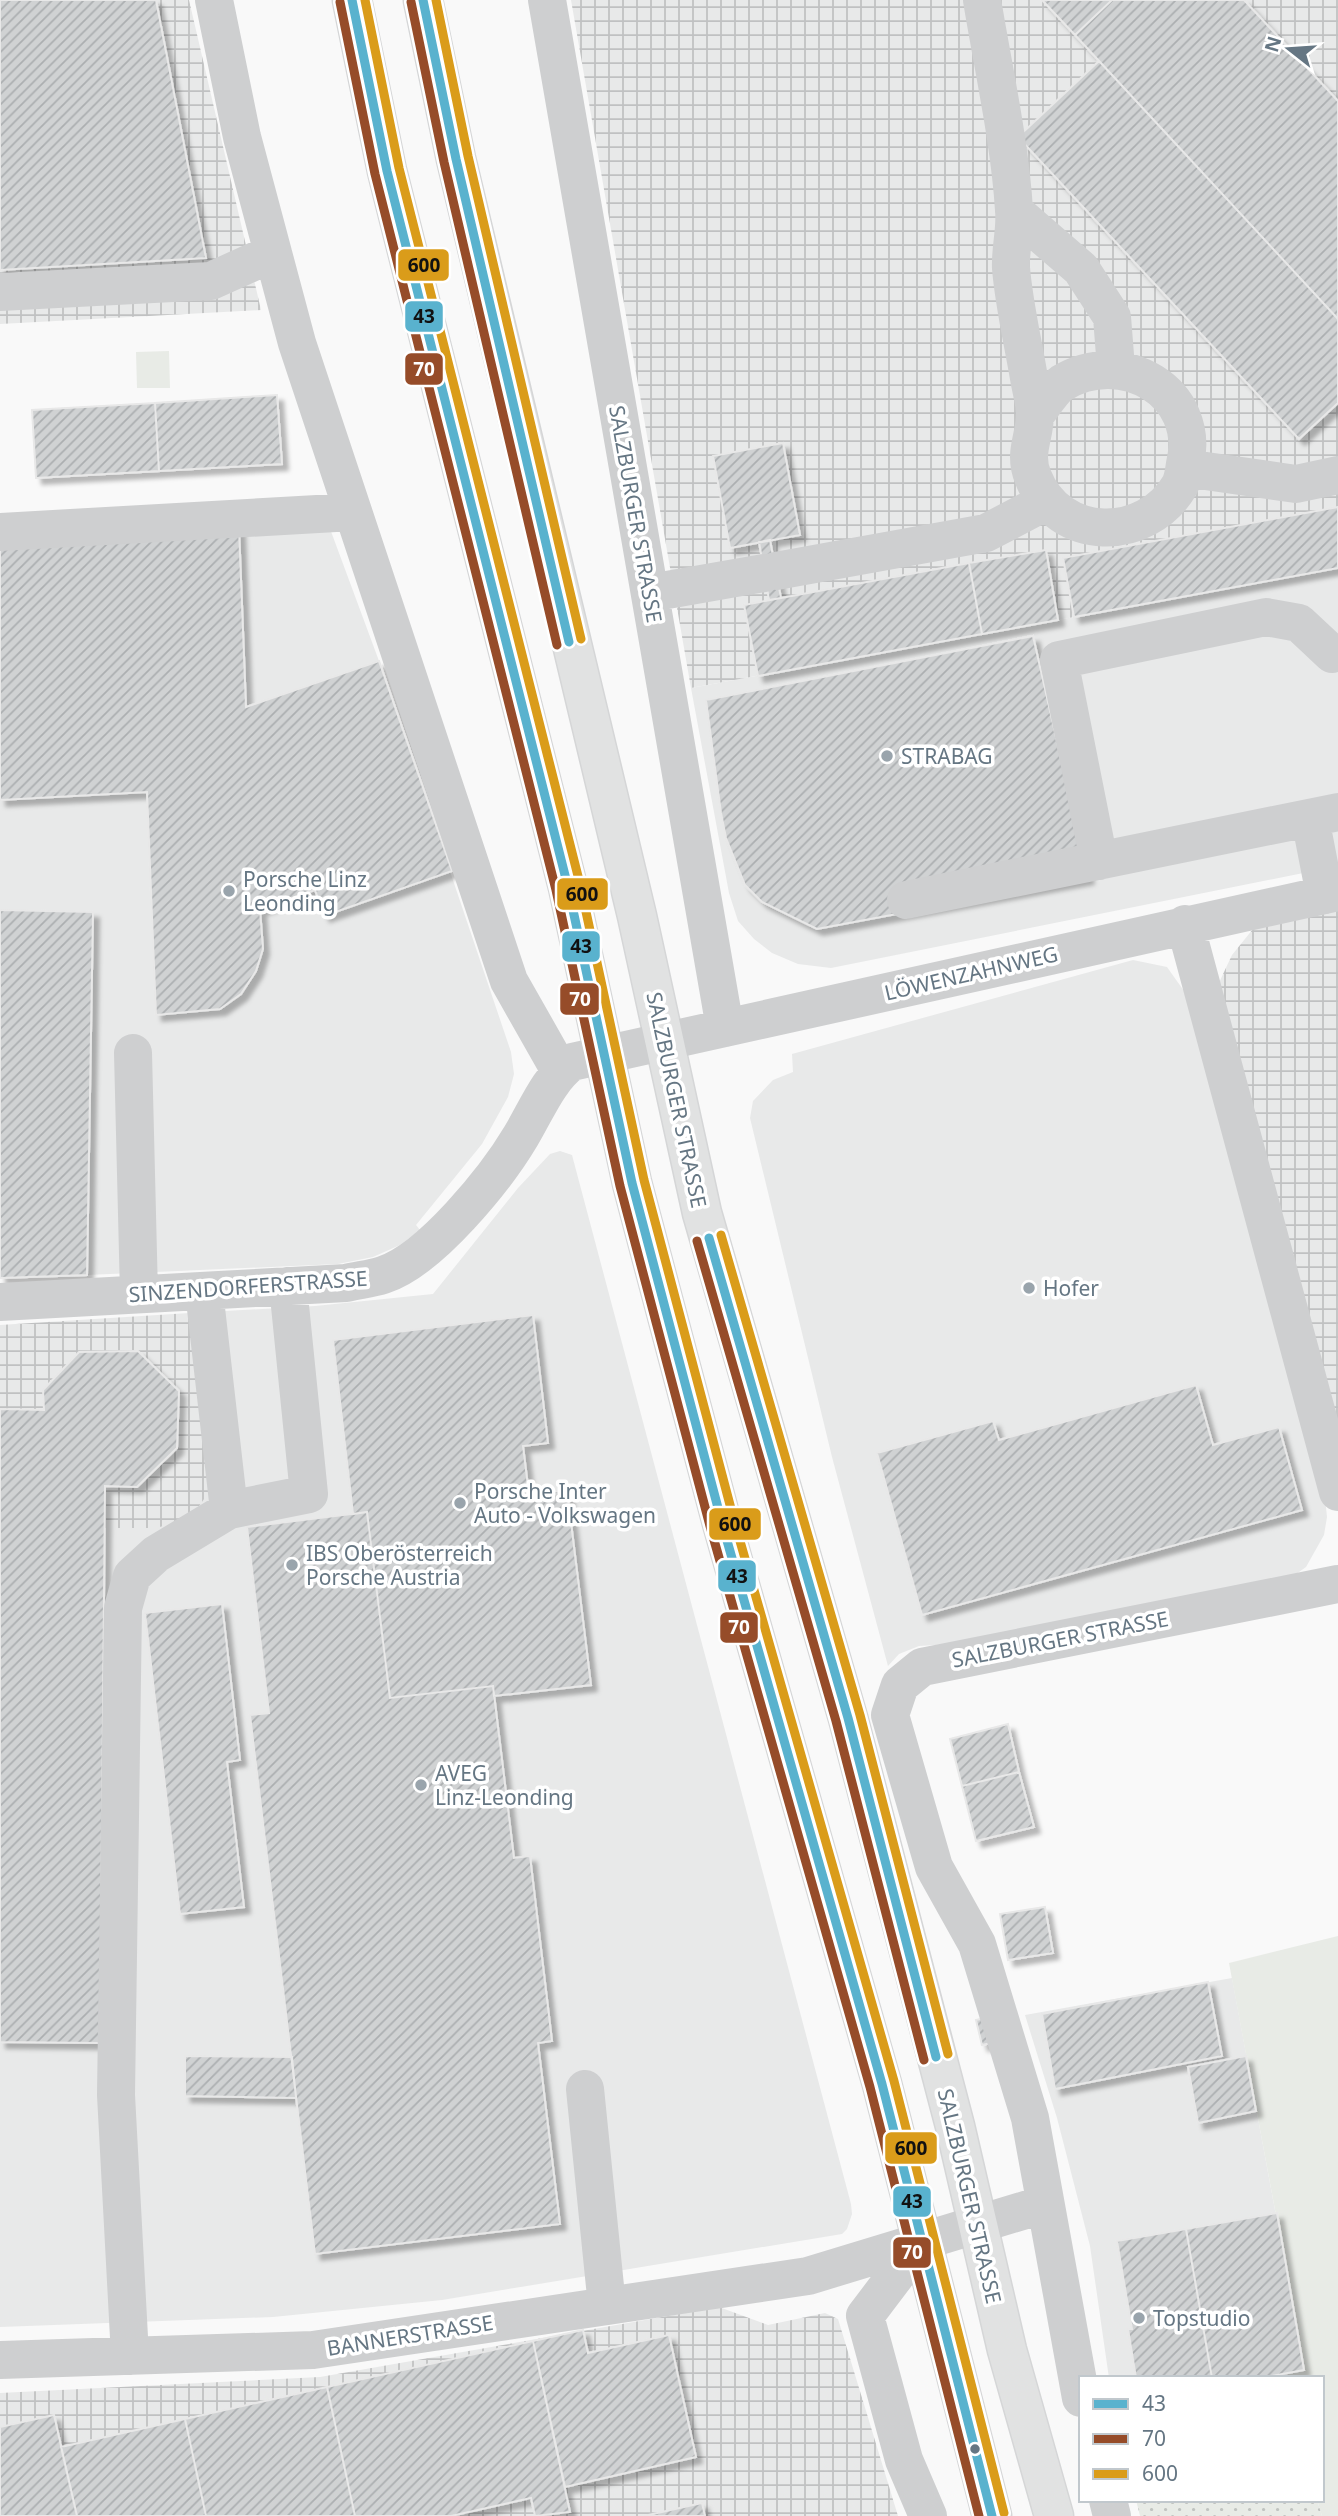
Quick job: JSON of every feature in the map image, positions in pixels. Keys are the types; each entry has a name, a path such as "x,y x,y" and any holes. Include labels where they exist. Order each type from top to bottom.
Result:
{"main road":[{"path":"352,0 387,172 568,887 632,1183 715,1497 882,2084 992,2516"},
{"name":"SALZBURGER STRASSE","path":"423,0 456,159 664,1040 702,1213 848,1718 978,2225 1007,2350 1054,2516"}],"street":[{"path":"214,0 242,137 297,344 509,981 560,1070 572,1062 604,1053"},
{"name":"SALZBURGER STRASSE","path":"547,0 725,1028"},
{"path":"982,0 1014,211 1011,266 1035,415 1028,446 1032,476 1047,501 1061,514 1081,525 1115,529 1141,522 1166,505 1182,482 1189,450 1185,425 1176,405 1160,387 1140,375 1116,369 1086,372 1060,385 1035,415"},
{"path":"1014,211 1081,269 1112,317 1116,369"},
{"path":"0,292 211,281 273,253"},
{"path":"1185,468 1296,484 1338,475"},
{"path":"650,593 986,533 1047,501"},
{"path":"0,532 353,512"},
{"path":"1099,861 1059,660 1266,617 1299,623 1332,654"},
{"path":"906,900 1324,815 1331,894"},
{"name":"LÖWENZAHNWEG","path":"604,1053 1331,894"},
{"path":"1185,924 1338,1492"},
{"path":"133,1053 139,1294"},
{"name":"SINZENDORFERSTRASSE","path":"0,1302 346,1283 384,1275 420,1255 454,1222 516,1143 560,1070"},
{"path":"130,2356 117,2095 123,1608 132,1576 156,1554 229,1510 309,1494 288,1286"},
{"path":"204,1291 229,1510"},
{"name":"SALZBURGER STRASSE","path":"1079,2387 1030,2118 981,1957 934,1867 890,1715 900,1685 922,1667 1338,1584"},
{"path":"585,2089 607,2306"},
{"name":"BANNERSTRASSE","path":"0,2360 313,2350 808,2276 1045,2204"},
{"path":"921,2242 865,2316 904,2460 928,2516"}],"shaded area":[{"path":"0,0 189,0 261,310 0,324"},
{"path":"571,0 1338,0 1338,568 691,688"},
{"path":"169,351 170,388 137,388 136,352"},
{"name":"Porsche Linz Leonding","path":"329,526 379,661 511,1052 514,1074 508,1097 482,1144 416,1225 420,1230 400,1245 373,1257 338,1264 87,1275 93,912 0,910 0,539"},
{"path":"1338,568 1338,866 831,968 798,964 772,953 754,939 738,921 729,893 691,688"},
{"path":"1338,909 1338,1422 1216,989 1232,955 1253,929"},
{"name":"Hofer","path":"1133,960 1167,967 1184,991 1325,1498 1327,1517 1324,1535 1306,1567 1292,1577 952,1644 919,1646 899,1654 888,1666 832,1457 750,1118 753,1101 773,1080 793,1072 792,1054"},
{"name":"AVEG Linz-Leonding","path":"560,1151 572,1155 851,2204 852,2214 847,2229 842,2234 442,2300 273,2317 0,2327 0,2042 100,2042 105,1528 156,1528 189,1313 315,1306 433,1294 518,1188 550,1154"},
{"path":"189,1313 209,1492 197,1509 178,1522 156,1528 105,1528 100,2043 0,2042 0,1325"},
{"path":"1338,1936 1338,2516 1322,2516 1318,2502 1324,2502 1324,2376 1281,2376 1305,2371 1229,1963"},
{"path":"1232,1978 1305,2372 1284,2376 1109,2376 1090,2246 1057,2118 1025,2015"},
{"path":"719,2307 768,2325 825,2313 838,2319 898,2516 0,2516 0,2393 320,2377"},
{"path":"1136,2502 1318,2502 1322,2516 1140,2516"}],"building":[{"path":"0,0 156,0 206,258 0,270"},
{"path":"1042,0 1112,0 1075,35"},
{"path":"1112,0 1244,0 1338,101 1338,319 1075,35"},
{"path":"1099,61 1338,319 1338,403 1299,439 1018,137"},
{"path":"277,395 282,464 159,471 155,403"},
{"path":"155,403 159,471 36,478 32,410"},
{"path":"783,443 800,535 730,548 713,456"},
{"path":"1338,507 1338,568 1074,617 1063,558"},
{"path":"239,528 246,707 379,661 452,871 324,916 315,890 260,909 263,949 256,971 241,994 220,1009 156,1015 147,792 0,800 0,539"},
{"path":"770,540 781,598 769,600 759,542"},
{"path":"1046,550 1058,620 982,634 969,563"},
{"path":"969,563 982,634 758,676 744,605"},
{"name":"STRABAG","path":"1033,636 1088,878 817,929 762,902 745,885 726,838 706,700"},
{"path":"0,910 93,912 87,1275 0,1278"},
{"name":"Porsche Inter Auto - Volkswagen","path":"533,1315 548,1443 523,1446 529,1494 567,1490 591,1685 494,1696 493,1686 390,1698 367,1512 353,1514 333,1340"},
{"path":"138,1351 179,1391 177,1448 137,1487 105,1486 100,2043 0,2042 0,1409 44,1410 43,1390 79,1352"},
{"path":"1196,1385 1213,1445 1279,1427 1302,1510 922,1615 877,1453 993,1421 999,1440"},
{"path":"367,1512 390,1698 493,1686 514,1858 530,1856 552,2041 538,2043 560,2224 315,2254 250,1715 269,1713 247,1527"},
{"path":"222,1604 240,1760 227,1762 244,1907 180,1914 145,1613"},
{"path":"1008,1724 1019,1772 962,1786 950,1739"},
{"path":"1019,1772 1034,1827 976,1841 962,1786"},
{"path":"1045,1907 1053,1953 1008,1960 1000,1914"},
{"path":"1208,1982 1222,2056 1055,2089 1042,2014"},
{"path":"985,2018 991,2043 982,2045 976,2020"},
{"path":"185,2056 292,2057 296,2098 185,2096"},
{"path":"1246,2056 1256,2111 1198,2123 1188,2067"},
{"path":"1277,2213 1304,2370 1272,2376 1212,2376 1186,2229"},
{"path":"1186,2229 1212,2376 1136,2376 1128,2329 1132,2329 1117,2241"},
{"path":"583,2330 588,2353 669,2335 696,2457 565,2487 533,2341"},
{"path":"533,2341 570,2512 535,2516 531,2498 451,2516 355,2516 327,2387"},
{"path":"327,2387 355,2516 206,2516 185,2419"},
{"path":"54,2415 77,2516 0,2516 0,2427"},
{"path":"185,2419 206,2516 77,2516 61,2447"},
{"path":"702,2503 705,2516 644,2516"}],"transit line":[{"name":"43","path":"352,0 387,171 568,887 632,1183 722,1523 882,2084 992,2516"},
{"name":"600","path":"365,0 399,168 580,884 644,1180 734,1520 894,2081 1004,2513"},
{"name":"43","path":"423,0 456,159 569,642"},
{"name":"600","path":"436,0 468,156 581,639"},
{"name":"70","path":"340,2 375,174 556,890 620,1186 710,1526 870,2087 979,2516"},
{"name":"70","path":"411,2 444,162 557,645"},
{"name":"600","path":"721,1235 860,1715 948,2054"},
{"name":"43","path":"709,1238 848,1718 936,2057"},
{"name":"70","path":"697,1241 836,1721 924,2060"}],"place":[{"name":"STRABAG","path":"887,756"},
{"name":"Porsche Linz Leonding","path":"229,891"},
{"name":"Hofer","path":"1029,1288"},
{"name":"Porsche Inter Auto - Volkswagen","path":"460,1503"},
{"name":"IBS Oberösterreich Porsche Austria","path":"292,1565"},
{"name":"AVEG Linz-Leonding","path":"421,1785"},
{"name":"Topstudio","path":"1139,2318"}]}
